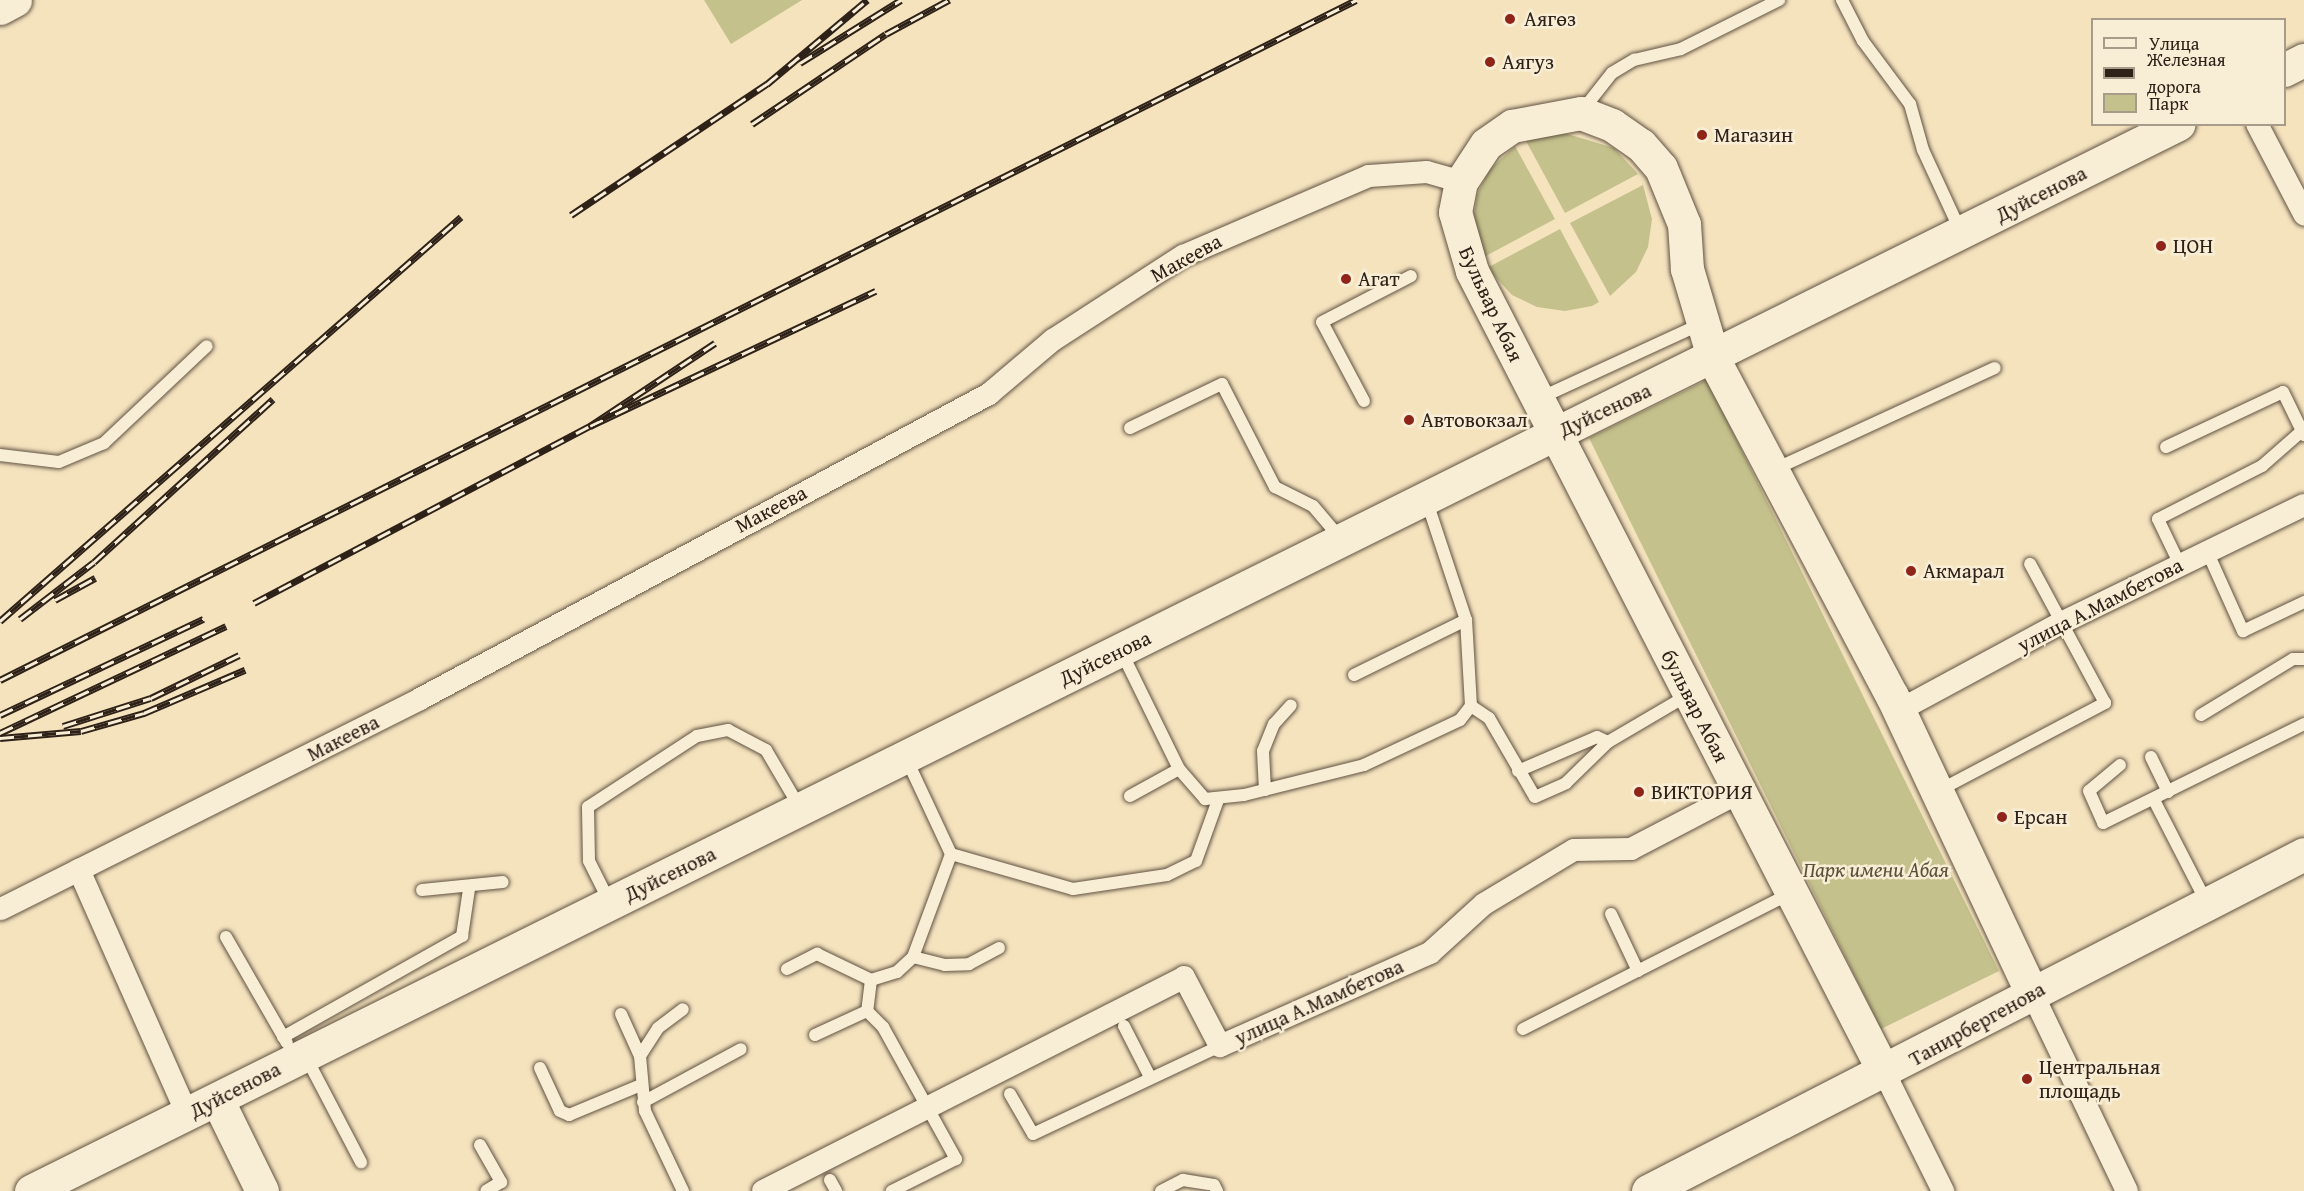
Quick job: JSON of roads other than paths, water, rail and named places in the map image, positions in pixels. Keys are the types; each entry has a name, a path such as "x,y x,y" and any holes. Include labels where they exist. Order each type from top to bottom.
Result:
{"street":[{"path":"0,8 15,0"},
{"path":"2286,69 2304,60"},
{"path":"1581,113 1631,138 1661,168 1684,224 1688,269 1714,360 1898,711 2127,1191"},
{"name":"Бульвар Абая","path":"1554,434 1462,244 1455,212 1461,182 1486,144 1512,126 1581,113"},
{"name":"Дуйсенова","path":"31,1191 217,1099 295,1050 610,904 1554,434 1714,360 2175,126"},
{"path":"2258,126 2304,214"},
{"name":"Макеева","path":"0,910 420,699 990,394 1053,340 1183,256 1369,176 1427,172 1461,182"},
{"name":"бульвар Абая","path":"1554,434 1885,1074"},
{"name":"улица А.Мамбетова","path":"1898,711 2061,622 2304,505"},
{"name":"улица А.Мамбетова","path":"763,1191 1185,977 1220,1046 1430,953 1484,904 1574,850 1630,849 1740,792"},
{"name":"Танирбергенова","path":"1647,1191 1885,1074 2207,903 2304,855"},
{"path":"79,870 187,1114"},
{"path":"1885,1074 1943,1191"},
{"path":"217,1099 262,1191"}],"lane":[{"path":"1581,113 1612,73 1634,60 1681,49 1760,4 1779,0"},
{"path":"1842,0 1863,41 1910,104 1923,150 1961,234"},
{"path":"1364,402 1322,322 1411,276"},
{"path":"1537,400 1571,379 1702,324"},
{"path":"0,454 59,462 104,443 207,346"},
{"path":"1772,471 1995,368"},
{"path":"1130,428 1222,384 1275,486 1313,506 1342,540"},
{"path":"2166,447 2283,392 2303,433 2262,466 2158,519 2180,565"},
{"path":"1121,650 1179,769 1205,799 1218,800 1265,790 1364,765 1460,720 1471,706 1466,620 1426,498"},
{"path":"2207,551 2243,631 2304,602"},
{"path":"1936,791 2105,703 2030,564"},
{"path":"1354,675 1466,620"},
{"path":"2201,715 2293,659 2304,659"},
{"path":"1471,706 1489,718 1535,797 1566,783 1608,742 1690,694"},
{"path":"1265,790 1263,750 1274,724 1291,705"},
{"path":"2120,765 2089,791 2103,823 2154,800 2304,724"},
{"path":"610,904 589,861 588,807 697,736 728,730 766,750 801,809"},
{"path":"1518,771 1596,737 1608,742"},
{"path":"787,969 817,954 871,980 897,972 913,957 951,854 905,757"},
{"path":"2151,757 2168,792"},
{"path":"1130,796 1179,769"},
{"path":"951,854 1073,889 1167,875 1196,861 1218,800"},
{"path":"2154,800 2207,903"},
{"path":"422,890 469,889 484,881 503,882"},
{"path":"295,1050 462,936 469,889"},
{"path":"1523,1029 1792,893"},
{"path":"1611,914 1638,970"},
{"path":"226,937 361,1162"},
{"path":"913,957 945,965 969,964 999,948"},
{"path":"867,1011 871,980"},
{"path":"640,1056 658,1028 683,1009"},
{"path":"815,1035 867,1011"},
{"path":"867,1011 883,1027 929,1105 956,1159 892,1191"},
{"path":"621,1014 640,1056 643,1102 683,1191"},
{"path":"1124,1026 1150,1077"},
{"path":"1010,1094 1033,1134 1220,1046"},
{"path":"643,1102 741,1049"},
{"path":"540,1068 560,1111 568,1115 641,1084"},
{"path":"480,1145 501,1182 486,1191"},
{"path":"1161,1191 1184,1180 1214,1185 1217,1191"}],"railway":[{"path":"571,215 767,84 867,0"},
{"path":"800,63 901,0"},
{"path":"752,124 886,34 949,0"},
{"path":"0,680 1356,0"},
{"path":"0,621 461,217"},
{"path":"715,343 590,426 876,291"},
{"path":"20,619 94,562 273,399"},
{"path":"254,603 590,426"},
{"path":"55,600 95,578"},
{"path":"0,715 203,619"},
{"path":"0,733 226,626"},
{"path":"63,726 151,698 239,655"},
{"path":"0,738 81,731 144,713 245,670"}],"place":[{"name":"Аягөз","path":"1510,19"},
{"name":"Аягуз","path":"1490,62"},
{"name":"Магазин","path":"1702,135"},
{"name":"ЦОН","path":"2161,246"},
{"name":"Агат","path":"1346,279"},
{"name":"Автовокзал","path":"1409,420"},
{"name":"Акмарал","path":"1911,571"},
{"name":"ВИКТОРИЯ","path":"1639,792"},
{"name":"Ерсан","path":"2002,817"},
{"name":"Центральная площадь","path":"2027,1079"}],"park label":[{"name":"Парк имени Абая","path":"1876,870"}]}
